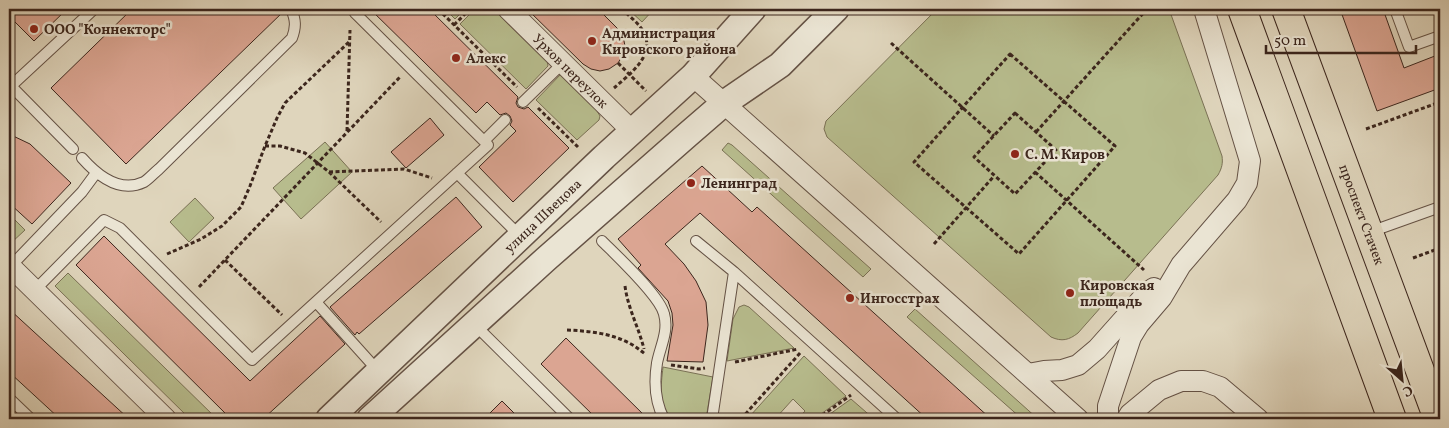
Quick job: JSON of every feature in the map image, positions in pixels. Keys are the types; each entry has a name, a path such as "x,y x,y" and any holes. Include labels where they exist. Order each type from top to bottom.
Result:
{"main road":[{"path":"1242,9 1392,419"},
{"name":"проспект Стачек","path":"1286,9 1438,419"}],"street":[{"name":"Урхов переулок","path":"508,9 632,131"},
{"name":"улица Швецова","path":"328,419 632,131 693,76 753,9"},
{"path":"370,419 546,259 724,104 780,65 836,9"},
{"path":"1028,374 1062,370 1078,365 1097,349 1147,293 1181,265 1237,200 1247,183 1250,161 1204,9"},
{"path":"693,76 1078,419"},
{"path":"1108,419 1108,406 1131,338 1139,324 1162,297 1181,265"},
{"path":"9,266 166,419"},
{"path":"1127,419 1130,414 1159,390 1181,381 1203,382 1220,387 1258,419"}],"lane":[{"path":"73,149 10,85 94,9"},
{"path":"82,158 96,173 114,184 131,186 145,181 292,38 296,27 291,9"},
{"path":"1395,9 1409,47 1440,36"},
{"path":"34,290 104,220 120,228 252,360 488,145 354,11"},
{"path":"525,100 563,63"},
{"path":"484,141 505,120"},
{"path":"9,266 82,192 96,173"},
{"path":"457,173 521,236"},
{"path":"1369,232 1440,207"},
{"path":"602,241 661,305 665,315 666,326 657,363 656,397 664,419"},
{"path":"696,241 734,272 897,419"},
{"path":"712,419 734,272"},
{"path":"316,302 379,372"},
{"path":"474,324 570,419"},
{"path":"9,398 31,419"}],"path":[{"path":"438,9 525,100 578,147"},
{"path":"454,25 470,9"},
{"path":"601,100 641,62 648,46 641,28 622,9"},
{"path":"1036,132 1147,9"},
{"path":"347,132 350,28 354,11"},
{"path":"153,261 201,239 222,226 241,207 264,146 286,103 350,40"},
{"path":"891,43 994,136"},
{"path":"1010,54 1115,146 1019,254 914,162 962,108 1010,54"},
{"path":"618,64 648,92"},
{"path":"189,297 409,67"},
{"path":"1366,129 1440,102"},
{"path":"1015,113 1056,150 1015,194 974,157 994,136 1015,113"},
{"path":"264,146 280,146 305,154 329,172 392,233"},
{"path":"329,172 404,169 447,183"},
{"path":"1035,172 1144,270"},
{"path":"934,244 994,176"},
{"path":"1413,258 1440,248"},
{"path":"225,260 292,324"},
{"path":"623,263 629,305 646,355"},
{"path":"567,330 590,331 611,335 630,343 657,363 700,369 804,348 741,419"},
{"path":"817,419 862,388"},
{"path":"744,416 749,419"}],"green space":[{"path":"445,9 465,9 455,19"},
{"path":"475,9 493,9 547,60 548,66 526,89 460,24"},
{"path":"628,9 654,9 642,22"},
{"path":"937,9 1169,9 1222,156 1221,168 1218,175 1078,333 1068,339 1062,340 1051,337 827,137 824,129 826,121"},
{"path":"561,74 600,116 599,120 577,140 536,100"},
{"path":"325,142 352,172 301,219 273,188"},
{"path":"728,143 871,269 863,277 722,150"},
{"path":"195,198 214,218 189,242 170,222"},
{"path":"9,214 25,230 11,243 9,241"},
{"path":"68,273 217,419 190,419 55,286"},
{"path":"744,305 749,307 794,348 727,361 733,319 739,307"},
{"path":"915,309 1038,419 1022,419 907,317"},
{"path":"804,356 846,396 814,419 798,419 805,411 793,399 775,419 754,419 750,416"},
{"path":"663,367 713,377 706,419 670,419 662,401"},
{"path":"851,399 874,419 823,419"}],"building":[{"name":"ООО \"Коннекторс\"","path":"9,9 67,9 34,41 9,16"},
{"path":"132,9 284,9 284,11 126,164 51,88"},
{"path":"370,9 429,9 518,97 516,103 518,107 524,109 528,107 569,148 513,202 479,167 516,131 510,125 512,121 510,116 506,113 500,115 487,102 476,113"},
{"name":"Администрация Кировского района","path":"527,9 598,9 623,36 625,46 623,55 618,63 609,69 600,71 591,69 583,64"},
{"path":"1340,9 1383,9 1404,68 1440,54 1440,88 1377,111"},
{"path":"430,118 444,135 406,168 391,152"},
{"path":"9,134 30,144 71,183 32,224 9,203"},
{"path":"702,166 752,212 757,207 991,419 927,419 700,213 665,244 684,264 696,281 706,302 708,325 703,362 667,361 673,325 668,301 638,268 641,265 618,239"},
{"path":"456,197 482,227 359,334 357,332 355,335 330,307"},
{"path":"104,236 250,381 320,316 345,344 263,419 231,419 76,265"},
{"path":"9,309 129,419 60,419 9,372"},
{"path":"566,338 648,419 597,419 541,364"},
{"path":"502,401 520,419 484,419"}],"place":[{"name":"ООО \"Коннекторс\"","path":"34,29"},
{"name":"Администрация Кировского района","path":"592,41"},
{"name":"Алекс","path":"456,58"},
{"name":"С. М. Киров","path":"1015,154"},
{"name":"Ленинград","path":"691,183"},
{"name":"Кировская площадь","path":"1070,293"},
{"name":"Ингосстрах","path":"850,298"}]}
